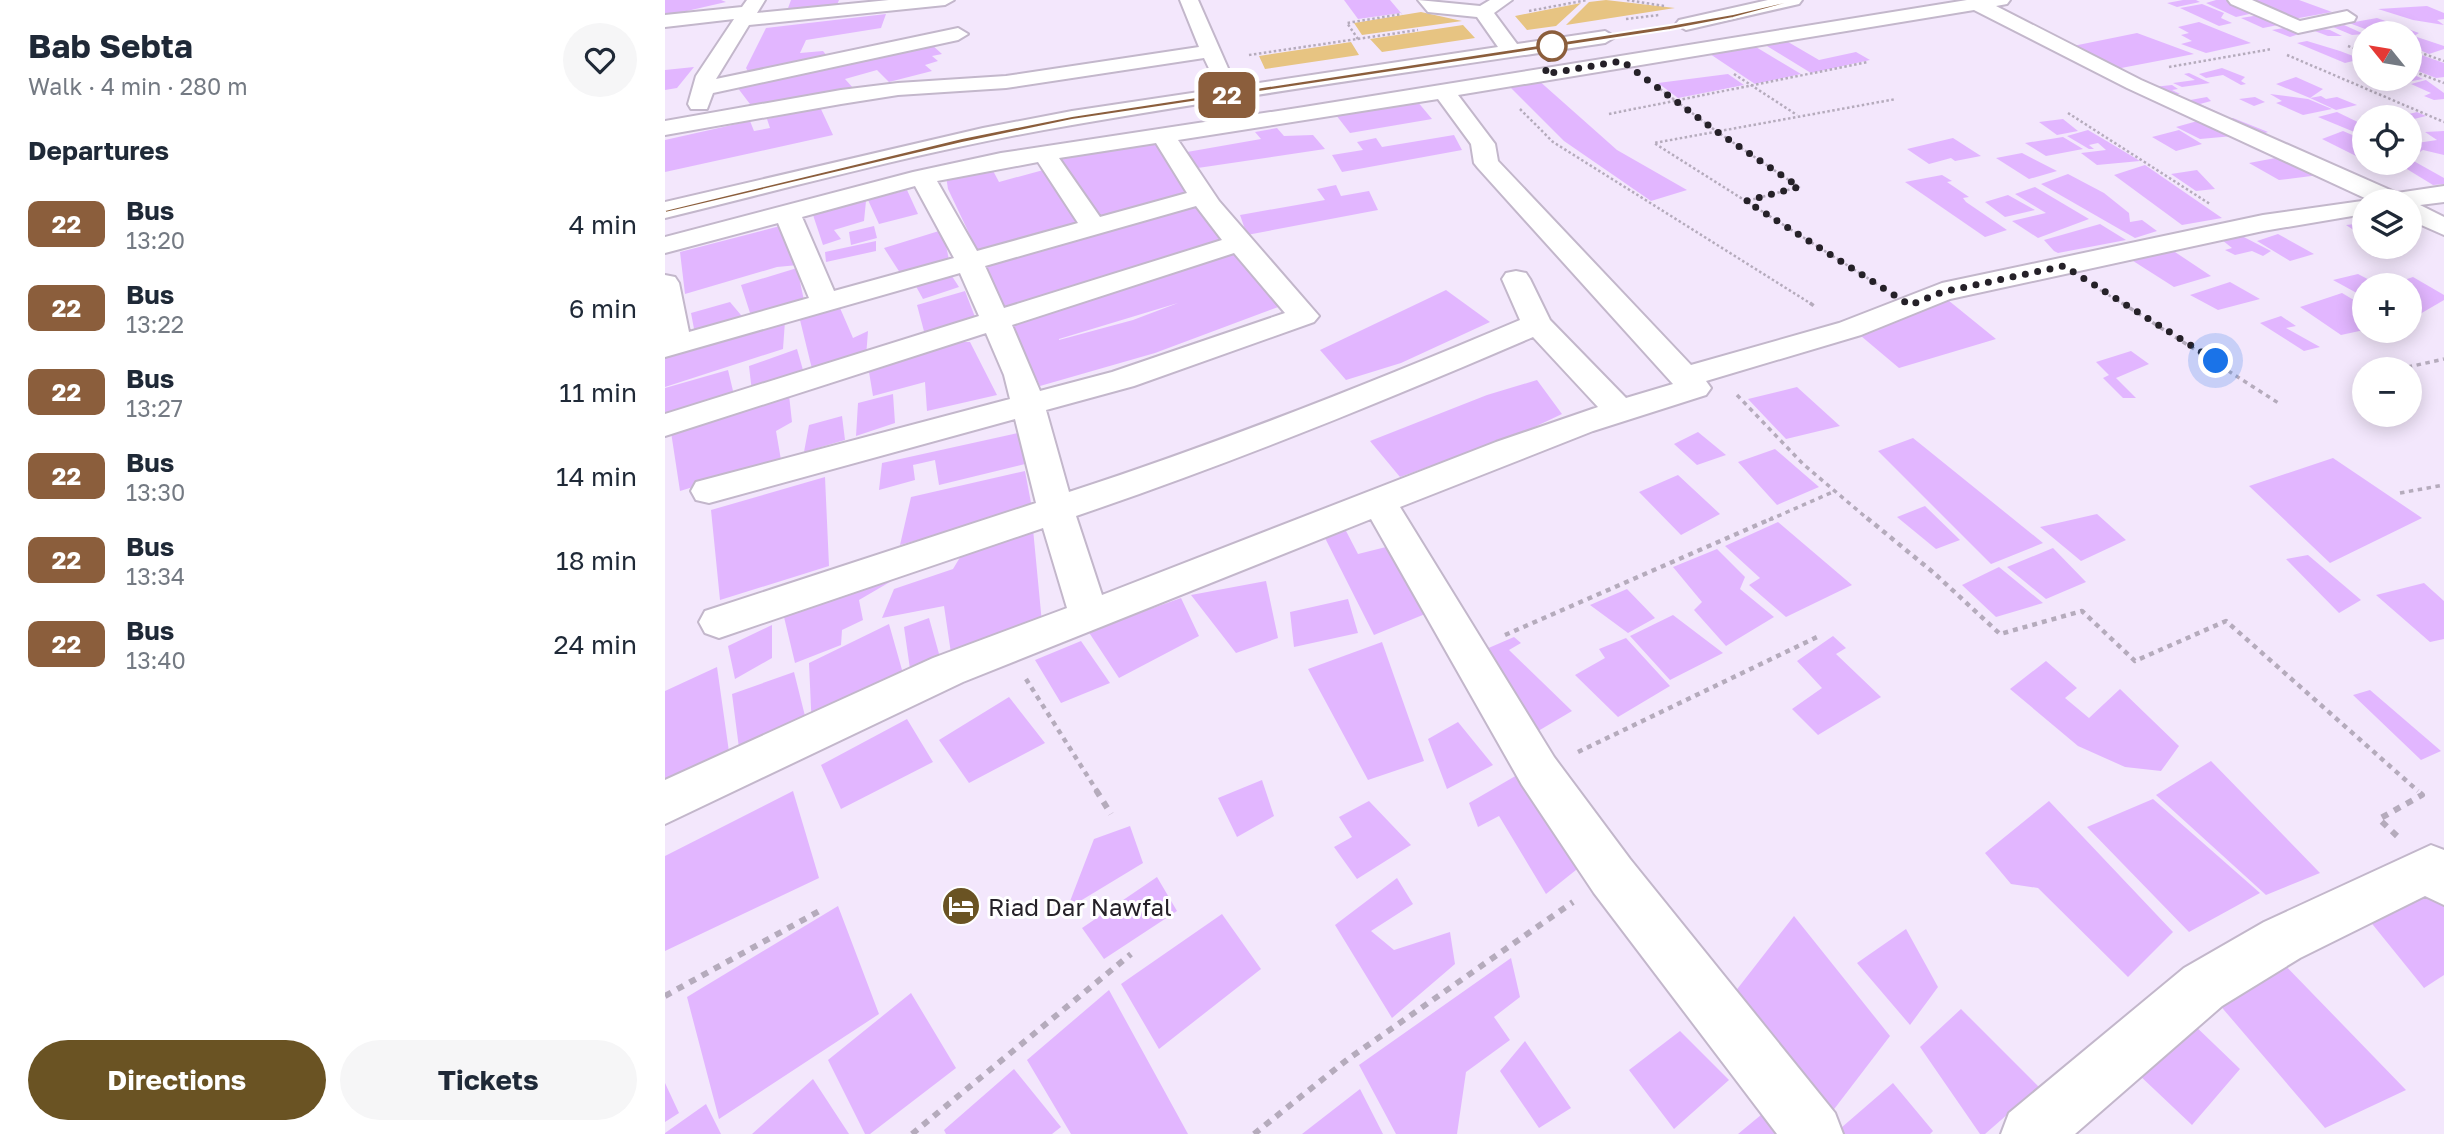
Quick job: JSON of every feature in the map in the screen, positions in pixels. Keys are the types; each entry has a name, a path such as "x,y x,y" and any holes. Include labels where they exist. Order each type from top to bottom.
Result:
{"street":[{"path":"665,21 749,11 945,0"},
{"path":"1189,0 1229,94"},
{"path":"1427,0 1435,8 1483,12 1503,0"},
{"path":"1710,0 1733,16"},
{"path":"665,245 922,177 1044,153 1444,92 2001,0"},
{"path":"2237,0 2298,27 2347,17"},
{"path":"1670,27 1803,1"},
{"path":"1977,4 2118,76 2368,189"},
{"path":"697,123 701,89 706,76 749,11"},
{"path":"1483,12 1512,52"},
{"path":"701,89 958,34"},
{"path":"665,210 1072,118 1629,34"},
{"path":"665,128 841,97 898,89 1006,82 1211,51"},
{"path":"1444,92 1483,144 1486,163 1700,373"},
{"path":"709,491 1145,372 1304,316 1239,243 1184,173 1163,135"},
{"path":"1044,153 1093,226"},
{"path":"922,177 969,261 1020,375 1056,510 1089,616"},
{"path":"2422,197 2444,194"},
{"path":"665,283 671,346 1203,196"},
{"path":"1700,373 1850,329 1942,292 2247,227 2352,208"},
{"path":"787,213 825,303"},
{"path":"2422,216 2444,227"},
{"path":"665,425 1239,243"},
{"path":"1516,279 1537,324 1620,411"},
{"path":"719,622 1184,467 1342,408 1537,324"},
{"path":"665,803 948,670 1508,450 1695,388 1700,373"},
{"path":"1378,502 1538,771 1612,876 1814,1134"},
{"path":"2031,1134 2203,987 2282,940 2438,875"}],"path":[{"path":"1529,11 1587,0"},
{"path":"1381,71 1347,23 1410,13"},
{"path":"2118,76 2272,49 2262,45"},
{"path":"1695,49 1798,116"},
{"path":"2422,53 2444,61"},
{"path":"2283,54 2444,122"},
{"path":"1622,61 1716,131 1799,187 1746,201"},
{"path":"1609,114 1868,62"},
{"path":"2422,75 2444,83"},
{"path":"1494,83 1553,142 1850,329"},
{"path":"1896,99 1654,143 1910,305"},
{"path":"2068,113 2247,227"},
{"path":"2064,266 2280,404"},
{"path":"2422,364 2444,359"},
{"path":"1700,373 2000,634 2082,611 2135,661 2226,621 2422,795 2379,820 2438,875"},
{"path":"2400,493 2444,485"},
{"path":"1467,652 1835,491"},
{"path":"1538,771 1817,637"},
{"path":"1006,648 1111,814"},
{"path":"1254,1134 1348,1059 1612,876"},
{"path":"665,996 821,910"},
{"path":"912,1134 1131,954"}],"shaded area":[{"path":"1606,0 1675,8 1566,25 1589,2"},
{"path":"1581,3 1556,26 1527,30 1515,16"},
{"path":"1421,12 1462,21 1362,35 1354,23"},
{"path":"1463,25 1475,38 1382,52 1370,39"},
{"path":"1351,42 1359,55 1265,69 1259,56"}],"building":[{"path":"665,0 721,0 726,2 665,16"},
{"path":"791,0 839,0 837,5 787,11"},
{"path":"1344,0 1390,0 1401,13 1358,19"},
{"path":"2183,0 2200,2 2177,7 2167,3"},
{"path":"2231,0 2258,12 2236,17 2206,3"},
{"path":"2243,0 2299,0 2332,12 2288,20"},
{"path":"2202,4 2224,13 2221,18 2232,23 2219,26 2180,8"},
{"path":"2427,6 2444,13 2444,19 2437,20 2444,25 2413,20 2378,9"},
{"path":"886,14 881,28 806,40 800,53 823,51 828,57 750,75 746,68 766,28"},
{"path":"2266,14 2283,24 2263,28 2241,18"},
{"path":"2377,18 2385,21 2360,21"},
{"path":"2199,22 2251,43 2206,53 2181,44 2192,41 2181,35 2189,33 2178,27"},
{"path":"2344,25 2352,29 2352,35 2333,27"},
{"path":"2290,27 2302,33 2290,37 2272,30"},
{"path":"2312,30 2330,30 2342,36 2328,36"},
{"path":"2137,33 2194,54 2116,69 2073,46"},
{"path":"1783,39 1819,60 1856,52 1870,60 1811,73 1762,43"},
{"path":"2422,39 2444,46 2444,49 2429,54 2422,51"},
{"path":"2307,41 2340,51 2352,56 2352,61 2345,63 2297,43"},
{"path":"931,44 942,54 932,56 938,61 925,65 932,71 889,82 877,70 845,79 854,89 753,108 737,87 790,74 792,77 824,70"},
{"path":"1751,44 1801,74 1755,84 1707,52"},
{"path":"2422,55 2444,63 2444,77 2436,78 2422,73"},
{"path":"694,67 677,88 665,90 665,70"},
{"path":"2222,68 2245,77 2241,81 2246,84 2241,85 2223,75 2206,78 2199,74"},
{"path":"2189,73 2210,83 2182,87 2173,83 2195,80 2184,74"},
{"path":"1728,74 1744,85 1678,98 1658,83"},
{"path":"2296,77 2323,89 2310,98 2276,84"},
{"path":"1537,79 1617,150 1687,190 1651,201 1564,141 1508,85"},
{"path":"2426,80 2444,93 2444,99 2434,100 2424,96 2431,93 2422,89 2422,81"},
{"path":"2172,85 2178,89 2172,90 2180,94 2167,95 2153,87"},
{"path":"2270,94 2308,99 2332,109 2303,115 2276,103 2282,101"},
{"path":"2207,97 2211,101 2200,104 2222,114 2209,116 2179,102"},
{"path":"2255,97 2265,102 2254,106 2239,99"},
{"path":"2337,97 2357,105 2336,110 2310,98"},
{"path":"1417,101 1432,119 1350,133 1336,115"},
{"path":"820,107 833,135 665,172 665,140 750,121 754,131 770,128 767,119"},
{"path":"2337,112 2352,119 2352,131 2318,117"},
{"path":"2233,118 2268,132 2256,136 2219,120"},
{"path":"2063,119 2078,131 2057,135 2039,122"},
{"path":"2201,120 2233,136 2200,139 2176,127"},
{"path":"1277,128 1284,136 1313,135 1325,149 1191,169 1187,152 1261,139 1255,132"},
{"path":"2088,130 2140,161 2097,165 2081,153 2106,150 2098,143 2089,145 2094,149 2089,149 2067,136"},
{"path":"2179,130 2202,144 2176,151 2152,137"},
{"path":"2343,131 2352,135 2352,154 2322,139"},
{"path":"2444,131 2444,155 2422,151 2422,142 2437,140 2425,132"},
{"path":"1454,135 1462,150 1342,172 1332,155 1363,150 1357,142 1376,138 1382,147"},
{"path":"2063,137 2083,149 2046,156 2025,143"},
{"path":"1953,138 1981,156 1955,161 1951,158 1929,164 1907,149"},
{"path":"1141,141 1155,143 1193,193 1107,217 1098,214 1066,178 1073,176 1060,159 1072,154"},
{"path":"2022,153 2057,171 2029,179 1996,158"},
{"path":"2286,156 2327,174 2279,180 2249,163"},
{"path":"990,165 999,182 1047,169 1082,219 1077,224 1037,237 1034,234 977,250 948,189 946,176"},
{"path":"2145,165 2222,218 2182,225 2114,175"},
{"path":"2422,166 2444,178 2444,184 2433,185 2417,175 2422,175"},
{"path":"2197,170 2215,189 2196,191 2171,174"},
{"path":"2068,174 2104,193 2129,213 2130,222 2142,220 2157,231 2135,238 2041,184"},
{"path":"1942,175 1952,181 1947,182 1969,197 1963,198 1966,202 2007,230 1985,237 1905,182"},
{"path":"1336,185 1341,196 1369,191 1378,210 1247,235 1240,215 1325,200 1317,189"},
{"path":"2035,187 2089,219 2038,238 2012,221 2046,213 2015,194"},
{"path":"907,190 918,214 879,224 868,200"},
{"path":"2008,195 2035,210 2005,217 1985,202"},
{"path":"866,201 864,221 834,230 841,239 823,245 813,215"},
{"path":"1194,204 1229,244 1008,312 985,269 993,262"},
{"path":"2100,224 2126,240 2058,253 2044,240"},
{"path":"780,226 798,265 777,267 685,294 680,252"},
{"path":"874,226 877,238 851,245 849,232"},
{"path":"939,231 946,245 950,265 904,279 884,248"},
{"path":"2238,234 2271,251 2263,256 2252,251 2235,255 2225,250 2232,248 2222,240"},
{"path":"2278,234 2314,254 2290,261 2257,241"},
{"path":"876,241 876,251 826,262 825,252"},
{"path":"2169,248 2211,276 2174,287 2130,259"},
{"path":"1233,249 1281,306 1155,353 1040,386 1011,327","holes":["1178,303 1133,320 1059,340"]},
{"path":"797,268 805,305 752,319 741,285"},
{"path":"948,270 959,287 923,299 913,281"},
{"path":"2352,275 2352,290 2333,280"},
{"path":"2230,282 2260,299 2218,310 2190,295"},
{"path":"2422,282 2444,295 2444,300 2422,313"},
{"path":"1446,290 1490,322 1401,363 1346,380 1320,350"},
{"path":"965,291 975,317 925,335 917,305"},
{"path":"2342,293 2352,299 2352,333 2341,335 2300,307"},
{"path":"1943,296 1996,339 1899,368 1861,336 1899,320"},
{"path":"730,302 746,321 695,334 691,313"},
{"path":"840,308 853,338 868,331 866,357 813,373 800,320"},
{"path":"2281,316 2296,326 2286,328 2320,347 2304,351 2260,323"},
{"path":"785,321 783,349 665,387 665,355"},
{"path":"952,342 970,342 997,395 927,411 925,382 873,396 869,372"},
{"path":"797,349 805,377 752,392 749,366"},
{"path":"2131,351 2149,364 2116,378 2136,398 2123,398 2103,378 2109,375 2096,362"},
{"path":"728,370 734,395 665,417 665,388"},
{"path":"1537,380 1562,414 1524,432 1400,477 1370,441 1487,395"},
{"path":"1797,387 1840,426 1786,439 1748,399"},
{"path":"893,394 895,423 856,436 858,403"},
{"path":"789,395 792,422 776,431 781,460 680,491 671,432"},
{"path":"842,416 845,440 804,452 809,425"},
{"path":"1027,431 1029,463 939,485 935,460 913,465 915,480 879,490 882,463"},
{"path":"1698,432 1726,455 1697,465 1674,444"},
{"path":"1913,438 2043,543 1991,564 1878,451"},
{"path":"1775,449 1819,487 1777,505 1738,462"},
{"path":"2333,458 2422,518 2330,563 2249,486"},
{"path":"1025,471 1032,508 900,545 911,497"},
{"path":"1678,475 1720,514 1681,535 1639,492"},
{"path":"825,477 829,566 720,600 711,510"},
{"path":"1925,506 1960,540 1936,549 1897,517"},
{"path":"2097,514 2126,540 2081,561 2040,527"},
{"path":"1778,522 1852,585 1786,617 1749,585 1760,578 1725,546"},
{"path":"1033,529 1042,623 952,660 944,606 882,618 894,589 953,569 962,554"},
{"path":"1345,529 1358,554 1394,545 1430,612 1374,635 1324,536"},
{"path":"2053,548 2086,582 2046,599 2007,567"},
{"path":"1717,549 1745,577 1740,589 1774,617 1726,646 1694,610 1702,602 1673,567"},
{"path":"2308,555 2361,600 2339,613 2286,559"},
{"path":"1999,567 2043,603 1996,617 1962,585"},
{"path":"896,571 895,579 859,600 863,620 842,630 841,645 795,663 784,617 847,588"},
{"path":"1266,581 1278,638 1236,653 1191,595"},
{"path":"2424,583 2444,601 2444,639 2430,642 2376,595"},
{"path":"1627,589 1655,618 1628,633 1590,605"},
{"path":"1181,598 1199,636 1119,678 1088,631"},
{"path":"1348,599 1358,633 1294,647 1290,612"},
{"path":"1673,615 1723,653 1670,680 1630,636"},
{"path":"929,618 941,661 911,676 904,627"},
{"path":"889,624 906,684 812,730 809,663"},
{"path":"772,625 772,658 735,679 728,646"},
{"path":"1833,636 1846,648 1836,654 1881,697 1818,735 1792,709 1822,688 1797,661"},
{"path":"1514,637 1521,643 1509,650 1572,711 1528,737 1477,653"},
{"path":"1626,638 1670,686 1618,717 1575,675 1605,658 1599,649"},
{"path":"1081,641 1110,683 1061,703 1035,660"},
{"path":"1382,642 1424,761 1368,780 1308,669"},
{"path":"2046,661 2077,688 2065,698 2089,718 2120,689 2179,746 2161,771 2125,767 2078,746 2010,689"},
{"path":"717,667 730,759 665,792 665,691"},
{"path":"794,672 806,720 739,748 732,694"},
{"path":"2370,690 2441,751 2421,760 2353,695"},
{"path":"1009,697 1045,743 969,783 939,740"},
{"path":"907,719 933,762 841,809 821,765"},
{"path":"1458,722 1493,765 1447,789 1428,739"},
{"path":"2211,761 2320,873 2266,895 2156,795"},
{"path":"1524,771 1586,862 1546,894 1499,816 1478,827 1469,803"},
{"path":"1262,780 1274,816 1237,837 1218,798"},
{"path":"793,791 819,878 665,951 665,856"},
{"path":"2153,799 2260,893 2189,932 2087,827"},
{"path":"1369,801 1411,845 1357,879 1334,847 1352,837 1339,817"},
{"path":"2049,801 2173,932 2128,977 2038,888 2011,884 1985,853"},
{"path":"1130,826 1143,863 1067,909 1094,839"},
{"path":"1157,877 1177,911 1104,959 1082,928"},
{"path":"1397,878 1413,904 1371,931 1394,950 1450,932 1455,964 1392,1018 1335,925"},
{"path":"2434,884 2444,898 2444,975 2424,988 2369,920"},
{"path":"838,906 879,1014 719,1119 687,997"},
{"path":"1222,914 1261,969 1159,1049 1121,984"},
{"path":"1794,916 1890,1036 1825,1121 1731,997"},
{"path":"1906,929 1938,987 1910,1025 1857,963"},
{"path":"1511,958 1520,997 1494,1017 1510,1040 1466,1072 1457,1134 1396,1134 1359,1065"},
{"path":"2281,961 2406,1090 2325,1128 2218,1003"},
{"path":"1109,990 1188,1134 1071,1134 1027,1060"},
{"path":"911,993 956,1068 870,1134 865,1134 828,1060"},
{"path":"1961,1009 2039,1087 1985,1134 1980,1134 1920,1047"},
{"path":"2189,1020 2240,1069 2192,1125 2137,1073"},
{"path":"1680,1031 1729,1080 1674,1129 1629,1070"},
{"path":"1525,1041 1571,1108 1539,1128 1500,1071"},
{"path":"1014,1069 1061,1127 1052,1134 946,1134 944,1130"},
{"path":"813,1079 849,1134 752,1134"},
{"path":"665,1083 679,1113 665,1122"},
{"path":"1893,1083 1933,1131 1930,1134 1834,1134"},
{"path":"1360,1089 1383,1134 1302,1134"},
{"path":"1779,1100 1803,1134 1738,1134"},
{"path":"706,1104 721,1134 665,1134 665,1133"}],"bus line":[{"name":"22","path":"665,210 962,140 1072,118 1670,27 1733,16 1793,0"}],"place":[{"name":"Riad Dar Nawfal","path":"961,906"}],"route":[{"path":"1552,46 1545,74 1622,61 1716,131 1799,187 1746,201 1910,305 1942,292 2064,266 2216,361"}]}
